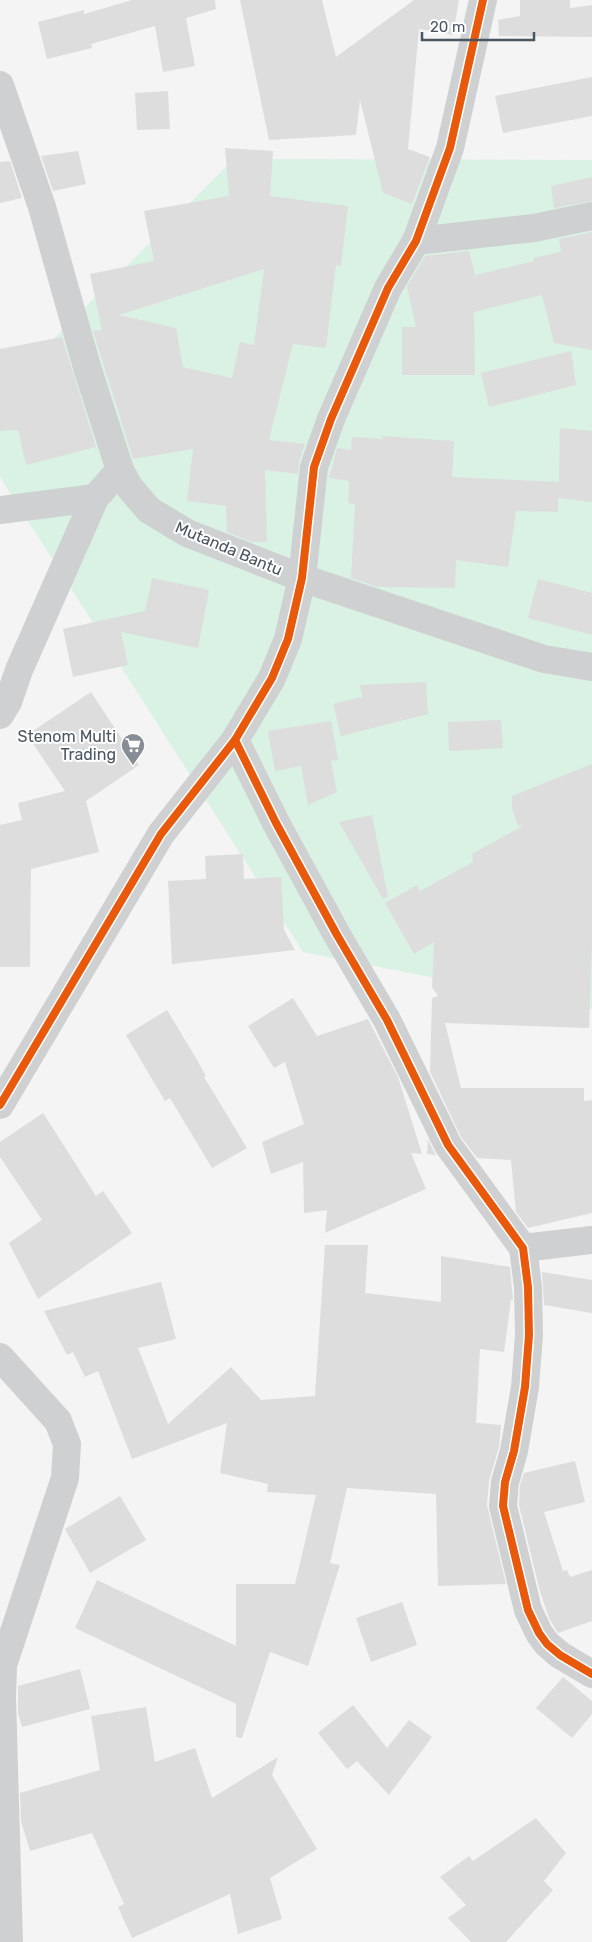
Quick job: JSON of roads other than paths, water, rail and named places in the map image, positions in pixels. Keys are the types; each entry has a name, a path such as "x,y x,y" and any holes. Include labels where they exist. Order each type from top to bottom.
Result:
{"street":[{"path":"0,1105 161,834 235,740 272,678 288,639 302,578 314,467 331,419 388,288 416,241 450,148 467,79 483,0"},
{"name":"Mutanda Bantu","path":"1,91 42,206 87,367 120,470 130,488 149,510 187,534 302,578 544,659 592,666"},
{"path":"416,241 534,228 592,216"},
{"path":"0,714 8,702 19,670 95,498 120,470"},
{"path":"0,510 95,498"},
{"path":"235,740 276,823 337,936 387,1020 448,1145 523,1248 528,1287 525,1387 514,1451 505,1482 503,1506 528,1610 539,1632 547,1644 560,1655 592,1674"},
{"path":"523,1248 592,1240"},
{"path":"0,1357 58,1421 67,1444 65,1478 3,1665 2,1698 9,1942"}],"place":[{"name":"Stenom Multi Trading","path":"133,766"}]}
